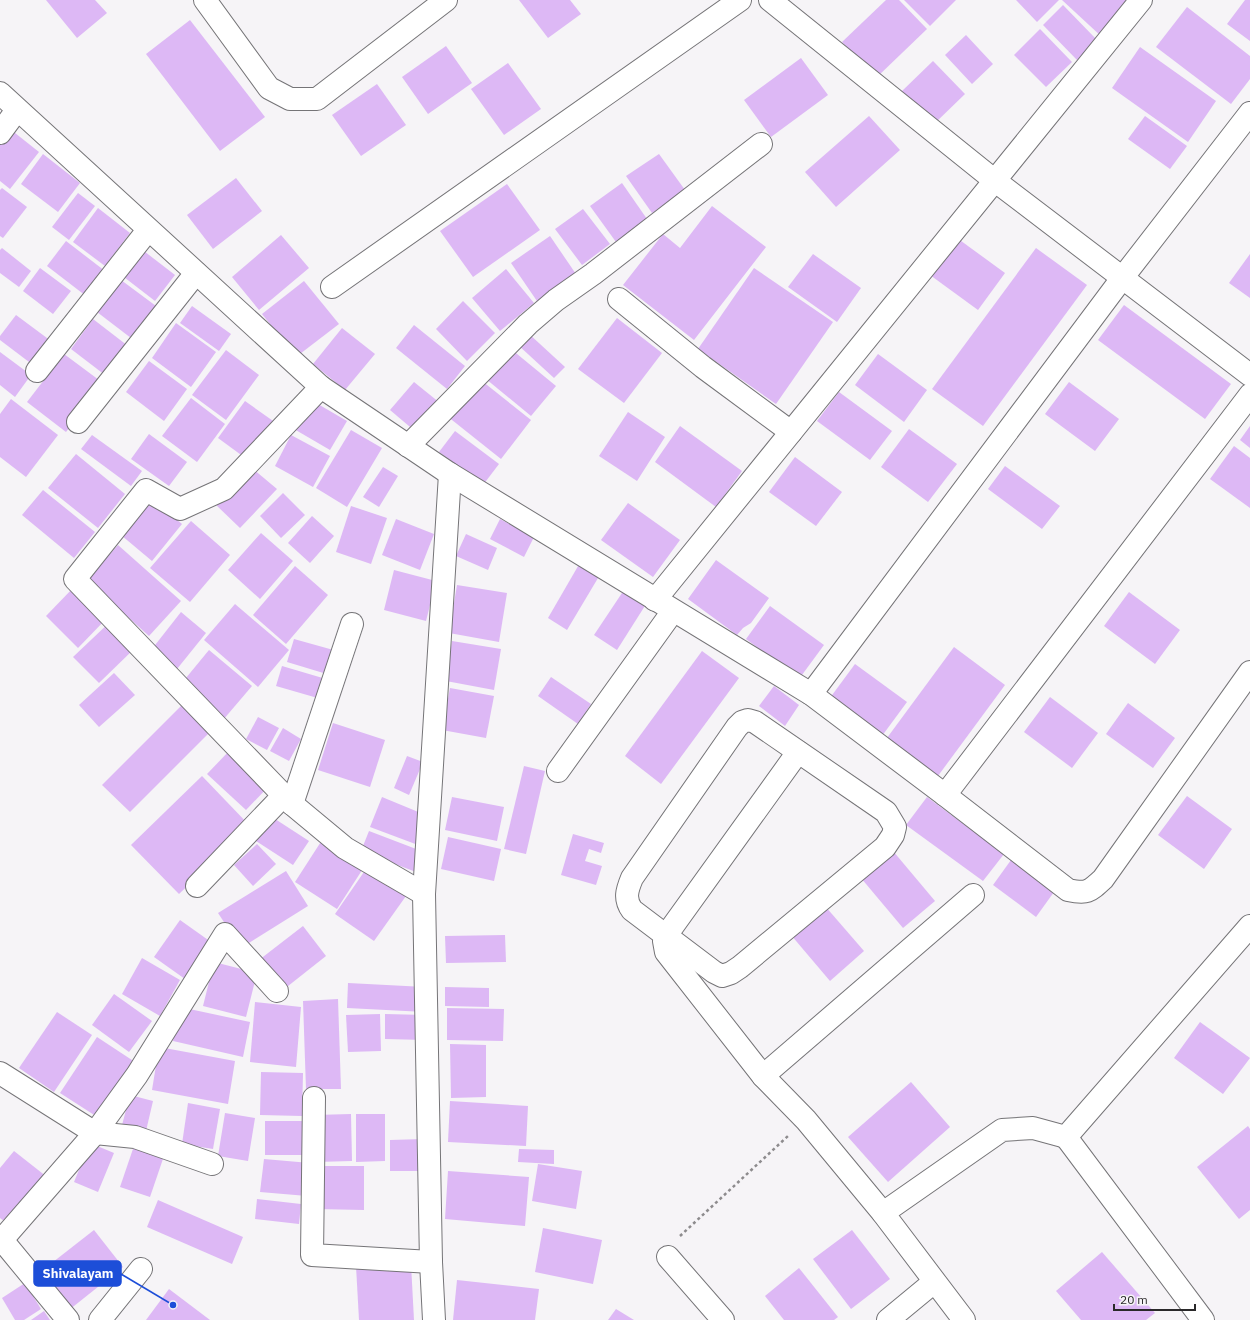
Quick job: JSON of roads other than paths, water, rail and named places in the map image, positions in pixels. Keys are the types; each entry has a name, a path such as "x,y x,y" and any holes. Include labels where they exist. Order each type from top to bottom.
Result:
{"street":[{"path":"205,0 269,88 290,99 317,99 446,0"},
{"path":"332,287 740,0"},
{"path":"770,0 994,180 1250,374"},
{"path":"558,771 664,605 791,432 1140,0"},
{"path":"0,93 321,387 450,474 811,694 1068,890 1083,893 1093,888 1103,879 1250,672"},
{"path":"0,133 18,110"},
{"path":"811,694 1123,277 1250,112"},
{"path":"408,446 528,324 556,300 593,274 761,144"},
{"path":"37,371 148,230"},
{"path":"78,422 196,273"},
{"path":"619,299 703,367 791,432"},
{"path":"321,387 224,489 180,509 146,490 75,579 288,800 345,848 424,894"},
{"path":"945,795 1250,395"},
{"path":"434,1320 431,1262 424,894 450,474"},
{"path":"197,886 288,800 352,624"},
{"path":"748,720 755,722 798,752 886,812 895,827 893,835 885,847 746,962 731,973 722,976 714,972 632,910 628,905 626,896 628,887 632,878 737,727 742,722 748,720"},
{"path":"798,752 666,936 664,941 666,952 764,1076 806,1120 883,1213 964,1320"},
{"path":"764,1076 972,895"},
{"path":"1066,1137 1250,926"},
{"path":"68,1320 1,1241 95,1133 137,1075 225,934 277,991"},
{"path":"0,1072 95,1133 135,1137 212,1164"},
{"path":"314,1098 312,1255 431,1262"},
{"path":"883,1213 1002,1130 1033,1128 1066,1137 1203,1320"},
{"path":"668,1257 723,1320"},
{"path":"100,1320 141,1269"},
{"path":"888,1320 934,1282"}],"place":[{"name":"Shivalayam","path":"173,1305"}]}
